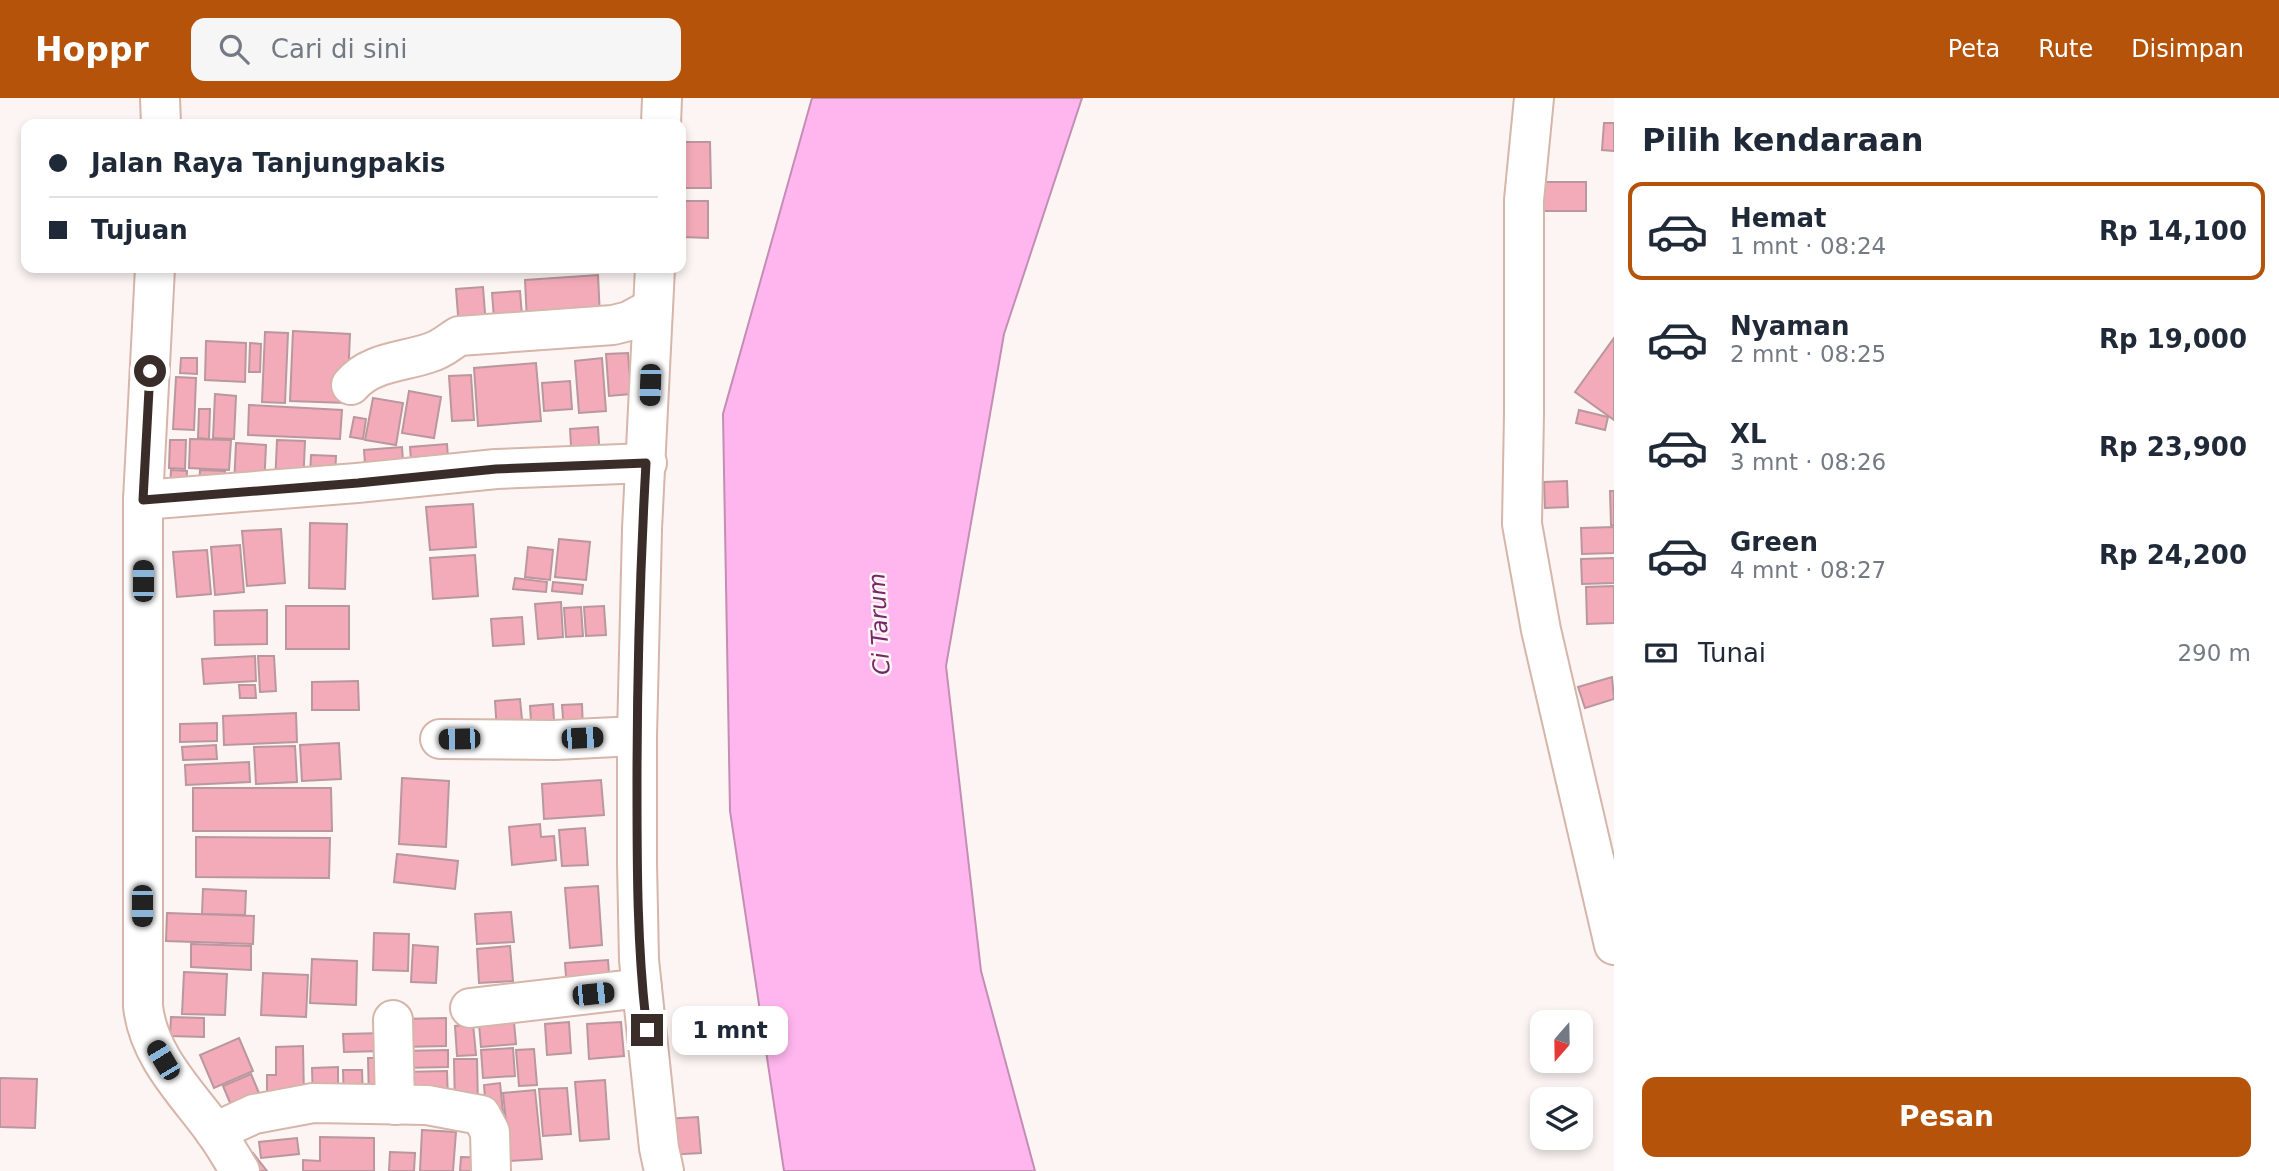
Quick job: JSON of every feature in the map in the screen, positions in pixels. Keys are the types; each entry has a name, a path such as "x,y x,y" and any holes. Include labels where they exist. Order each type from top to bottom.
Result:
{"street":[{"path":"160,98 161,119"},
{"path":"661,119 662,98"},
{"path":"1534,98 1524,200 1522,524 1541,630 1614,945"},
{"path":"155,273 143,500 142,960 145,1025 172,1076 215,1132 240,1171"},
{"path":"655,273 642,529 637,736 638,909 642,988 659,1148 664,1171"},
{"path":"351,385 365,371 431,353 459,336 613,325 629,321 653,308"},
{"path":"143,500 496,469 646,463"},
{"path":"440,739 554,740 637,736"},
{"path":"470,1008 642,988"},
{"path":"393,1020 395,1105"},
{"path":"215,1132 254,1114 313,1103 428,1105 481,1115 490,1132 491,1171"}],"water":[{"name":"Ci Tarum","path":"812,98 1082,98 1004,334 946,666 981,971 1035,1171 784,1171 730,811 723,414"}],"building":[{"path":"1604,123 1614,123 1614,151 1602,150"},
{"path":"686,142 710,142 711,188 686,188"},
{"path":"1542,182 1586,182 1586,211 1542,211"},
{"path":"686,201 708,201 708,238 686,237"},
{"path":"598,275 600,317 527,322 525,280"},
{"path":"483,287 486,326 459,328 456,289"},
{"path":"520,291 523,328 495,331 492,293"},
{"path":"293,331 350,334 347,403 290,401"},
{"path":"265,332 288,333 285,403 262,402"},
{"path":"1614,338 1614,420 1575,392"},
{"path":"206,341 246,343 245,382 205,380"},
{"path":"250,343 261,344 260,372 249,372"},
{"path":"628,353 631,394 609,396 606,354"},
{"path":"181,358 197,358 197,374 180,373"},
{"path":"602,358 606,411 579,413 575,361"},
{"path":"536,363 541,421 478,426 474,368"},
{"path":"471,375 474,420 452,421 449,376"},
{"path":"176,377 196,378 194,430 173,429"},
{"path":"570,381 572,409 544,411 542,383"},
{"path":"409,391 441,397 434,438 402,433"},
{"path":"215,394 236,396 234,439 213,438"},
{"path":"373,398 403,403 396,445 365,440"},
{"path":"249,405 342,410 340,439 248,435"},
{"path":"199,409 210,409 209,439 198,438"},
{"path":"1579,410 1608,417 1605,430 1576,423"},
{"path":"354,417 366,419 363,439 350,437"},
{"path":"598,427 600,460 572,462 570,429"},
{"path":"190,439 231,440 229,470 189,468"},
{"path":"170,440 186,440 185,469 169,468"},
{"path":"277,440 305,441 303,486 275,484"},
{"path":"236,443 266,445 264,487 234,486"},
{"path":"447,444 449,472 412,474 410,447"},
{"path":"402,447 404,476 366,479 364,450"},
{"path":"311,455 336,456 335,477 310,476"},
{"path":"171,470 187,471 186,494 170,493"},
{"path":"200,470 225,471 224,492 199,491"},
{"path":"1567,481 1568,507 1545,508 1544,482"},
{"path":"1610,491 1614,491 1614,525 1611,525"},
{"path":"473,504 476,547 430,550 426,507"},
{"path":"310,523 347,524 345,589 309,588"},
{"path":"1614,527 1614,553 1582,554 1581,528"},
{"path":"281,529 285,583 247,586 242,531"},
{"path":"559,539 590,542 586,580 555,577"},
{"path":"240,545 244,592 215,595 211,547"},
{"path":"528,547 553,550 550,580 525,577"},
{"path":"207,550 211,594 177,597 173,552"},
{"path":"475,555 478,596 433,599 430,558"},
{"path":"1614,558 1614,583 1582,584 1581,559"},
{"path":"515,578 547,582 546,592 513,589"},
{"path":"553,582 583,585 582,594 552,591"},
{"path":"1614,586 1614,623 1587,624 1586,587"},
{"path":"561,602 563,637 538,639 535,604"},
{"path":"286,606 349,606 349,649 286,649"},
{"path":"604,606 606,635 586,636 584,607"},
{"path":"581,607 583,636 566,637 564,608"},
{"path":"267,610 267,644 215,645 214,611"},
{"path":"522,617 524,644 493,646 491,619"},
{"path":"255,656 256,681 204,684 202,659"},
{"path":"258,656 274,656 276,691 260,692"},
{"path":"1612,677 1614,699 1585,708 1578,687"},
{"path":"358,681 359,710 312,710 312,682"},
{"path":"239,685 255,685 256,698 240,698"},
{"path":"520,699 523,730 497,732 495,701"},
{"path":"553,704 555,736 532,737 530,706"},
{"path":"582,704 583,730 564,731 562,705"},
{"path":"296,713 297,742 224,745 223,716"},
{"path":"217,723 217,741 180,742 180,724"},
{"path":"339,743 341,779 302,781 300,745"},
{"path":"216,745 217,759 183,760 182,747"},
{"path":"295,746 297,782 256,784 254,747"},
{"path":"249,762 250,782 186,785 185,765"},
{"path":"402,778 449,781 446,847 399,844"},
{"path":"601,780 604,815 544,819 542,784"},
{"path":"193,788 331,788 332,831 193,831"},
{"path":"540,824 541,837 554,836 556,860 512,865 509,827"},
{"path":"585,828 588,865 562,866 559,830"},
{"path":"196,837 330,838 329,878 196,877"},
{"path":"397,854 458,861 455,889 394,882"},
{"path":"598,886 602,945 570,948 565,888"},
{"path":"203,889 246,891 245,915 202,914"},
{"path":"511,912 514,942 477,944 475,914"},
{"path":"167,913 254,916 253,944 166,941"},
{"path":"374,933 409,934 408,971 373,970"},
{"path":"191,944 251,946 251,970 191,967"},
{"path":"413,945 438,947 436,983 411,982"},
{"path":"510,946 513,981 479,983 477,949"},
{"path":"312,959 357,961 356,1005 310,1003"},
{"path":"608,960 610,987 567,990 565,963"},
{"path":"184,972 227,974 225,1015 182,1014"},
{"path":"263,973 308,975 306,1017 261,1015"},
{"path":"171,1017 204,1018 204,1037 170,1036"},
{"path":"446,1018 446,1046 400,1047 400,1019"},
{"path":"514,1022 516,1044 481,1047 479,1024"},
{"path":"569,1022 571,1053 547,1055 545,1024"},
{"path":"621,1022 624,1056 589,1059 587,1024"},
{"path":"473,1024 476,1055 457,1056 455,1026"},
{"path":"384,1033 384,1051 344,1052 343,1034"},
{"path":"239,1038 253,1071 214,1088 200,1055"},
{"path":"303,1046 304,1098 267,1099 267,1075 276,1075 276,1047"},
{"path":"513,1048 515,1076 483,1078 481,1050"},
{"path":"534,1049 537,1085 519,1086 516,1050"},
{"path":"448,1050 448,1067 401,1068 401,1051"},
{"path":"368,1058 384,1058 385,1100 369,1100"},
{"path":"454,1059 477,1059 478,1107 455,1108"},
{"path":"338,1067 338,1101 313,1102 312,1068"},
{"path":"343,1070 362,1070 363,1101 344,1102"},
{"path":"447,1071 448,1100 402,1101 402,1072"},
{"path":"251,1074 264,1105 236,1117 223,1086"},
{"path":"0,1078 37,1079 35,1128 0,1127"},
{"path":"605,1080 609,1139 580,1141 575,1082"},
{"path":"500,1083 504,1122 487,1124 484,1085"},
{"path":"567,1088 571,1134 543,1136 539,1089"},
{"path":"535,1090 542,1159 510,1161 503,1093"},
{"path":"698,1117 701,1153 666,1155 663,1119"},
{"path":"422,1130 456,1132 453,1171 420,1171"},
{"path":"320,1137 374,1138 374,1171 303,1171 303,1160 320,1161"},
{"path":"297,1138 299,1154 261,1158 259,1142"},
{"path":"390,1152 415,1153 414,1171 389,1171"},
{"path":"253,1153 267,1171 247,1171 241,1162"},
{"path":"461,1157 490,1158 490,1171 460,1171"}],"route":[{"path":"150,371 143,500 496,469 646,463 642,529 637,863 639,960 647,1030"}]}
